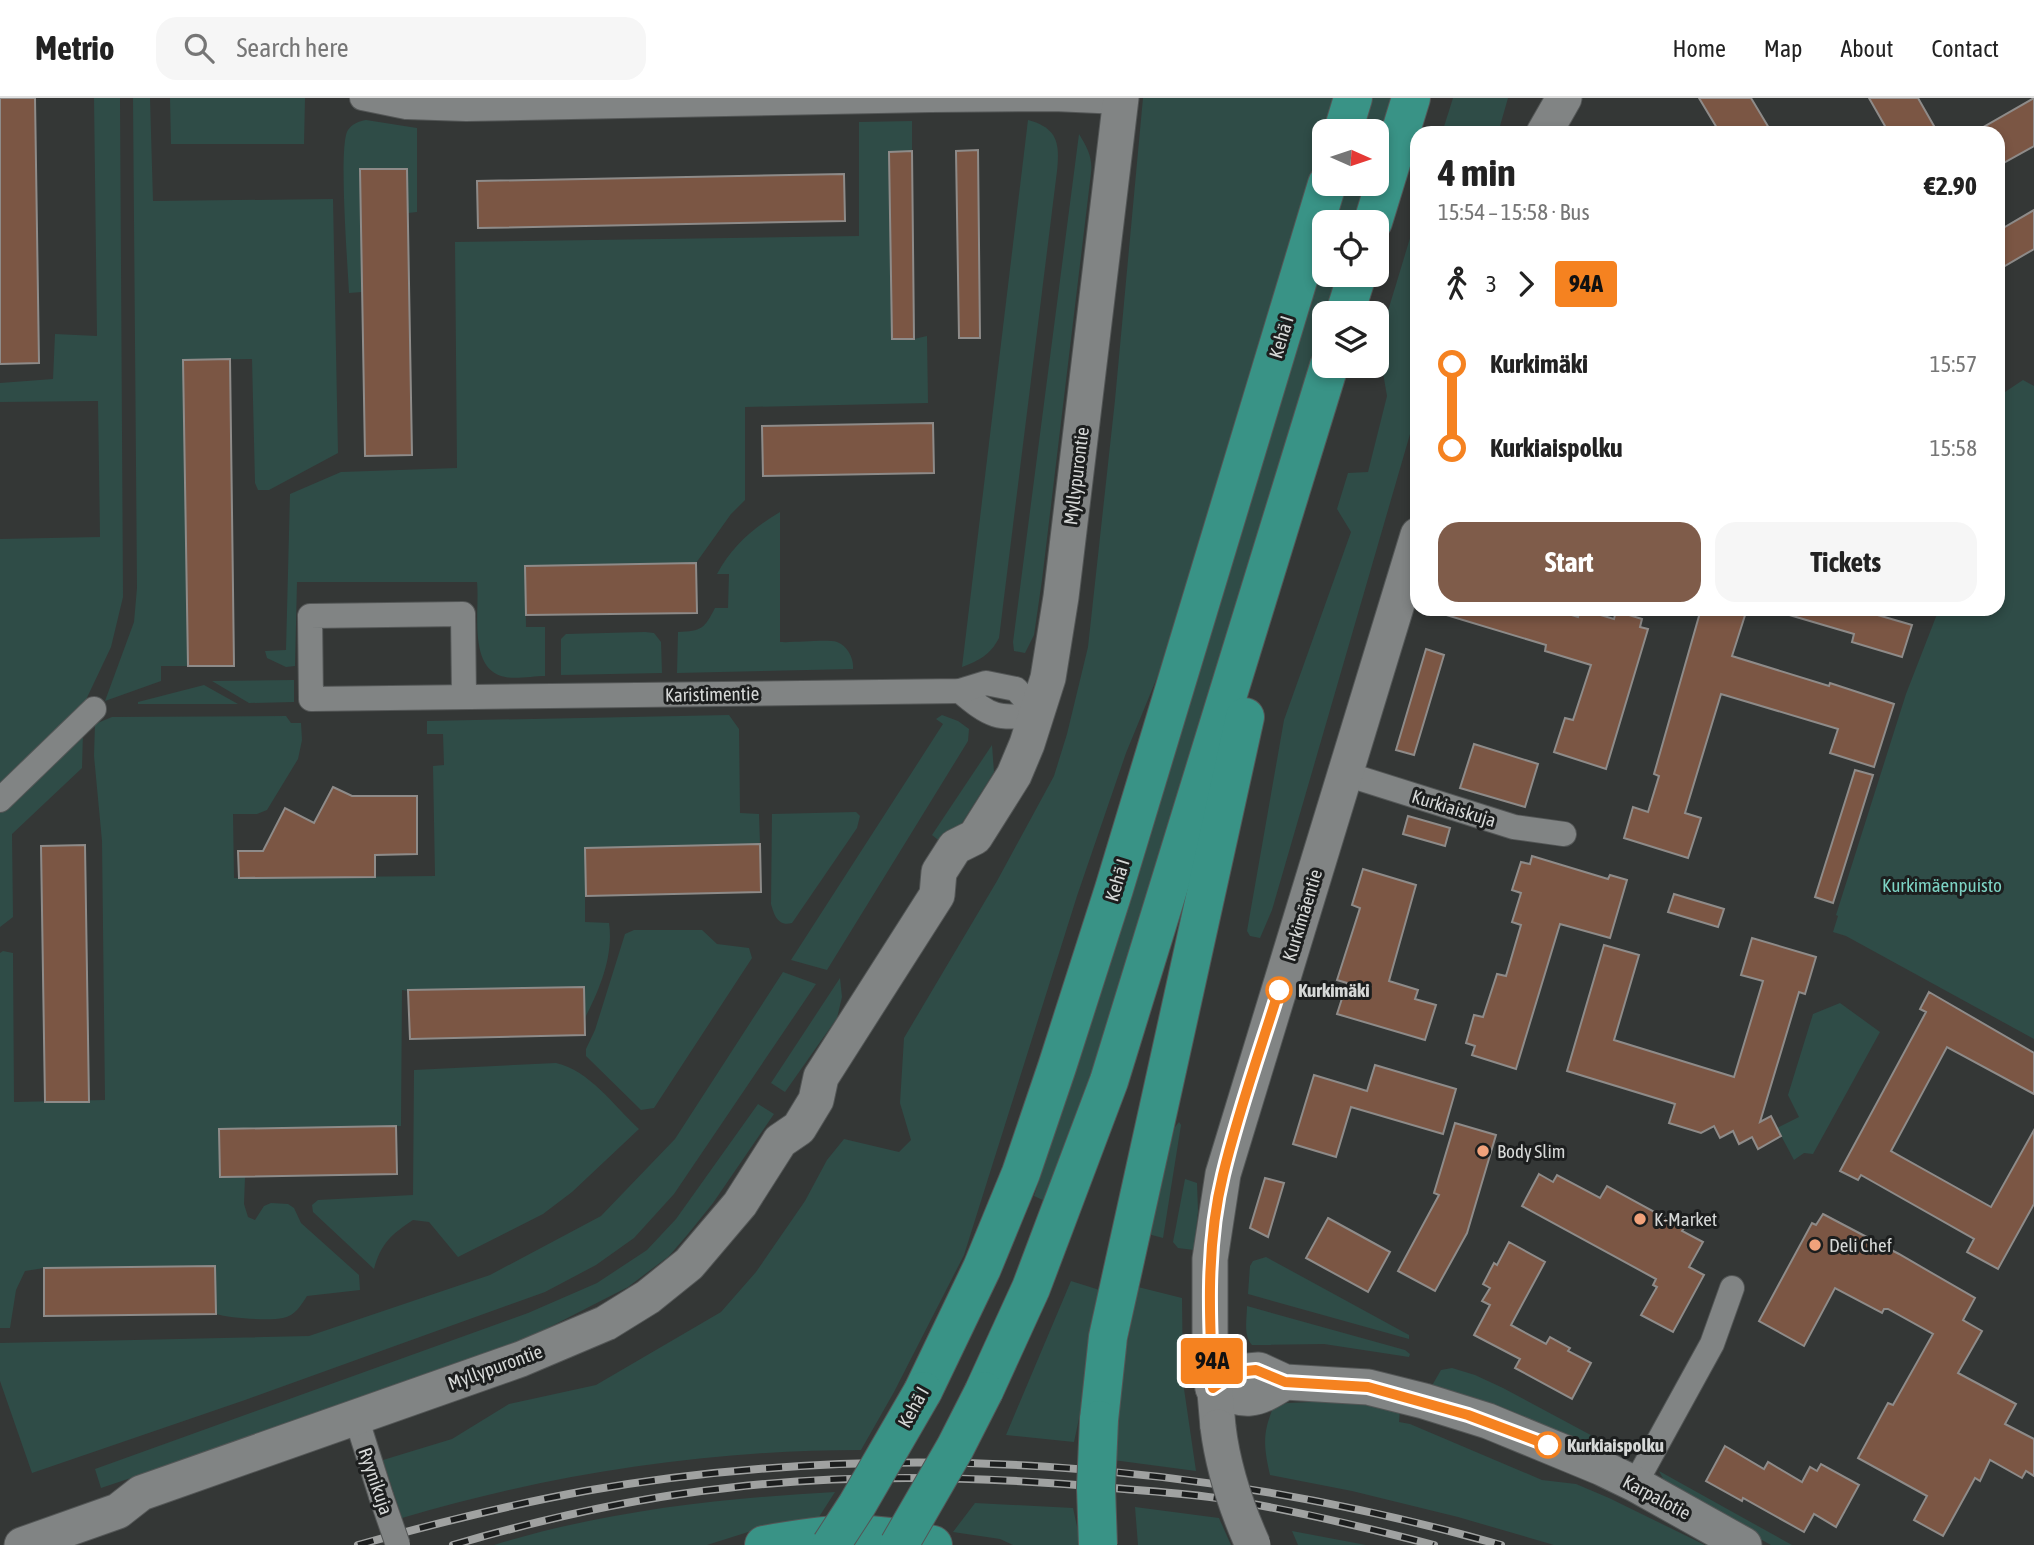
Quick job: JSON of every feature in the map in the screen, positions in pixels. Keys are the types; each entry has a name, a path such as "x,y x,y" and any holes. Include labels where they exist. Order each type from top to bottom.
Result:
{"highway":[{"path":"1347,119 1353,98"},
{"path":"1377,210 1411,98"},
{"name":"Kehä I","path":"831,1545 923,1391 982,1268 1021,1173 1114,889 1323,196"},
{"path":"899,1545 955,1448 1031,1288 1109,1081 1325,378"},
{"path":"1098,1545 1096,1488 1099,1420 1108,1337 1227,809 1250,694 1261,592"},
{"path":"764,1545 815,1535 852,1533 888,1535 933,1545"}],"main road":[{"path":"1548,126 1564,98"},
{"name":"Myllypurontie","path":"21,1537 111,1493 141,1493 521,1359 606,1323 648,1297 689,1264 740,1205 780,1141 780,1118 797,1090 821,1077 937,895 958,885 974,860 975,837 1014,775 1038,714 1050,666 1061,597 1121,100"},
{"name":"Kurkimäentie","path":"1252,1545 1230,1487 1221,1452 1213,1388 1210,1259 1223,1174 1410,562"},
{"name":"Karpalotie","path":"1213,1388 1236,1372 1259,1370 1285,1382 1368,1387 1424,1401 1532,1438 1635,1484 1744,1545"}],"street":[{"path":"362,98 406,107 466,109 930,100 1121,100"},
{"name":"Karistimentie","path":"464,697 463,614 310,616 311,699 960,691 986,683 1016,689 1038,714"},
{"path":"0,800 94,709"},
{"name":"Kurkiaiskuja","path":"1346,774 1514,827 1564,834"},
{"path":"1635,1484 1712,1344 1732,1287"},
{"name":"Ryynikuja","path":"356,1417 398,1545"}],"green space":[{"path":"94,98 120,98 123,597 111,647 83,706 0,789 0,539 100,537 98,401 0,402 0,383 53,379 55,334 97,336"},
{"path":"133,98 150,98 153,201 333,199 338,453 269,490 258,490 255,483 252,359 183,360 188,666 161,666 161,681 105,701 134,622 137,588"},
{"path":"170,98 305,98 304,144 171,144"},
{"path":"1143,98 1334,98 1328,119 1312,119 1312,176 1255,378 1172,641 1126,753 1077,896 964,1255 861,1450 745,1454 629,1468 514,1489 402,1518 383,1460 452,1439 509,1404 596,1385 721,1312 756,1272 805,1201 827,1160 844,1139 899,1152 911,1140 900,1103 904,1038 997,881 1054,776 1067,734 1088,647 1115,400"},
{"path":"1373,98 1394,98 1388,119 1367,119"},
{"path":"1453,98 1508,98 1500,126 1444,126"},
{"path":"366,120 417,128 417,212 408,213 407,169 360,170 362,292 349,293 345,140 352,126"},
{"path":"1028,120 1051,132 1057,144 1057,171 999,638 984,656 962,667"},
{"path":"912,121 912,151 889,152 892,339 927,336 928,403 745,407 745,500 731,514 696,563 525,566 526,627 545,627 545,676 506,677 491,670 480,649 477,582 297,582 295,666 286,667 267,658 265,651 286,650 290,494 341,472 457,468 455,242 859,236 859,122"},
{"path":"1079,134 1089,153 1091,173 1042,580 1034,635 1025,653 1014,651 1013,642"},
{"path":"1343,196 1364,196 1360,210 1339,210"},
{"path":"1410,238 1410,434 1272,910 1260,938 1250,936 1247,931 1284,720 1351,532 1337,509 1348,473 1368,472 1387,396 1384,378 1389,378 1389,308"},
{"path":"1316,287 1336,287 1332,301 1312,301 1312,365 1096,1070 1045,1201 1034,1196 1105,981"},
{"name":"Kurkimäenpuisto","path":"2023,380 2034,386 2034,1039 1846,936 1833,932 1838,916 1836,915 1906,694 1936,616 2005,616 2005,392"},
{"path":"780,512 780,642 837,642 850,653 853,669 677,673 678,632 697,630 705,625 715,608 728,608 729,574 717,574 744,538"},
{"path":"654,633 661,642 662,673 561,675 561,639 566,634"},
{"path":"294,680 294,702 249,703 212,681"},
{"path":"204,685 238,704 138,704 138,702"},
{"path":"729,715 739,729 740,813 759,814 760,844 585,848 585,922 609,923 610,935 604,973 584,1020 402,990 401,1126 219,1129 220,1177 245,1177 244,1204 248,1217 255,1220 264,1206 271,1203 288,1204 294,1208 301,1223 359,1275 360,1290 307,1296 294,1313 287,1317 249,1319 216,1314 215,1266 44,1268 25,1271 16,1290 10,1328 0,1328 0,953 13,953 14,1102 105,1100 102,841 94,756 95,724 112,717 286,716 291,723 301,723 302,740 298,759 267,810 257,814 233,814 234,878 435,876 433,766 444,765 443,734 427,734 427,721"},
{"path":"942,715 969,729 968,741 827,970 791,960 943,724 936,719"},
{"path":"83,732 82,768 12,834 13,917 0,927 0,809"},
{"path":"992,745 994,772 947,847 932,835"},
{"path":"856,812 860,816 857,828 792,923 780,922 771,904 772,814"},
{"path":"634,930 702,930 717,944 749,948 752,958 654,1108 641,1110 586,1056 586,1049 595,1030 625,934"},
{"path":"783,972 816,984 674,1194 634,1238 596,1265 545,1292 32,1473 0,1381 0,1343 309,1336 490,1275 601,1216 675,1139"},
{"path":"840,978 842,997 837,1018 785,1092 771,1083"},
{"path":"1840,1003 1880,1032 1813,1154 1804,1153 1794,1160 1777,1128 1799,1117 1788,1095 1813,1014"},
{"path":"556,1063 590,1081 639,1129 572,1192 543,1214 458,1257 429,1222 413,1220 388,1240 374,1269 313,1212 312,1205 318,1200 413,1195 414,1070"},
{"path":"758,1104 774,1114 713,1203 669,1256 628,1287 540,1332 423,1380 101,1488 95,1469 528,1313 597,1283 647,1250 676,1219"},
{"path":"1179,1122 1181,1125 1163,1238 1148,1234 1175,1127"},
{"path":"1185,1179 1197,1183 1198,1211 1194,1250 1178,1248 1173,1242"},
{"path":"1266,1257 1409,1335 1409,1339 1248,1294 1250,1266 1253,1261"},
{"path":"1071,1281 1106,1292 1074,1442 1006,1435"},
{"path":"1138,1287 1182,1298 1183,1382 1196,1471 1113,1460 1118,1392"},
{"path":"1247,1306 1405,1350 1410,1354 1409,1357 1324,1344 1252,1345 1246,1332"},
{"path":"1452,1368 1503,1388 1600,1440 1604,1450 1430,1389 1441,1370"},
{"path":"1334,1401 1377,1404 1400,1410 1399,1422 1410,1424 1542,1480 1576,1484 1705,1545 1554,1545 1458,1517 1352,1491 1270,1475 1265,1441 1273,1408 1287,1403"},
{"path":"1659,1471 1792,1545 1771,1545 1668,1488"},
{"path":"835,1492 817,1520 767,1526 707,1545 494,1545 578,1523 663,1508"},
{"path":"975,1503 1073,1508 1081,1545 1013,1545 1000,1539 953,1532"},
{"path":"1135,1507 1219,1518 1231,1545 1138,1545"},
{"path":"1292,1531 1366,1545 1298,1545"}],"building":[{"path":"0,98 35,98 39,363 0,364"},
{"path":"1699,98 1751,98 1768,126 1716,126"},
{"path":"1869,98 1918,98 1934,126 1885,126"},
{"path":"2034,98 2034,146 2005,162 2005,126 1985,126"},
{"path":"978,150 980,338 959,338 956,151"},
{"path":"912,151 914,339 892,339 889,152"},
{"path":"360,169 407,169 412,455 365,456"},
{"path":"844,174 845,221 478,228 477,181"},
{"path":"2034,210 2034,249 2005,266 2005,227"},
{"path":"230,359 234,666 188,666 183,360"},
{"path":"933,423 934,473 763,476 762,426"},
{"path":"696,563 697,613 526,615 525,566"},
{"path":"1450,616 1604,616 1614,619 1615,616 1632,616 1642,619 1640,627 1648,629 1606,769 1554,752 1565,718 1573,720 1591,665 1545,651 1546,645"},
{"path":"1699,616 1745,616 1732,656 1894,704 1874,767 1830,753 1838,729 1721,694 1685,813 1701,818 1688,858 1624,838 1633,807 1648,812 1659,776 1654,774"},
{"path":"1793,616 1881,616 1912,625 1902,657 1852,642 1854,634"},
{"path":"1426,649 1444,655 1414,755 1396,750"},
{"path":"1474,744 1538,764 1525,807 1460,788"},
{"path":"1855,770 1873,775 1833,903 1815,897"},
{"path":"333,787 352,796 417,796 417,854 375,855 375,877 239,878 238,851 263,851 285,808 314,823"},
{"path":"1408,816 1450,828 1445,846 1403,834"},
{"path":"760,844 761,892 586,896 585,848"},
{"path":"85,845 89,1102 45,1102 41,846"},
{"path":"1532,856 1608,879 1610,875 1627,880 1610,938 1560,924 1516,1069 1472,1055 1475,1046 1466,1043 1474,1015 1483,1017 1497,974 1506,976 1521,925 1512,922 1521,893 1512,890 1521,862 1530,864"},
{"path":"1363,869 1416,885 1389,981 1418,990 1415,999 1436,1005 1425,1040 1337,1014 1347,983 1337,980 1360,908 1352,905"},
{"path":"1674,894 1724,909 1718,927 1668,912"},
{"path":"1752,938 1816,957 1805,994 1799,992 1760,1122 1771,1116 1781,1136 1758,1149 1752,1137 1739,1144 1733,1131 1720,1138 1714,1126 1701,1133 1669,1123 1675,1104 1567,1071 1604,945 1639,955 1614,1040 1734,1077 1763,981 1741,975"},
{"path":"584,987 585,1035 410,1039 408,990"},
{"path":"1929,992 2034,1053 2034,1094 1947,1047 1891,1151 1991,1207 2034,1130 2034,1204 1998,1269 1967,1252 1974,1239 1861,1175 1858,1180 1840,1171 1926,1012 1920,1009"},
{"path":"1375,1065 1456,1089 1443,1134 1351,1107 1336,1157 1293,1144 1314,1075 1367,1091"},
{"path":"1455,1123 1496,1135 1467,1233 1435,1291 1398,1271 1439,1195 1434,1193"},
{"path":"396,1126 397,1174 220,1177 219,1129"},
{"path":"1539,1174 1553,1182 1557,1175 1600,1198 1607,1186 1684,1228 1682,1231 1703,1242 1689,1267 1704,1275 1673,1332 1641,1315 1657,1287 1653,1285 1656,1279 1522,1206"},
{"path":"1265,1178 1284,1183 1268,1237 1250,1228"},
{"path":"1823,1214 1975,1298 1963,1320 1982,1331 1958,1373 2016,1404 2005,1424 2034,1439 2034,1476 2026,1471 2022,1478 1990,1460 1980,1481 1975,1478 1943,1536 1914,1520 1927,1496 1858,1458 1888,1403 1893,1405 1933,1334 1888,1309 1884,1309 1882,1313 1835,1288 1804,1346 1759,1321 1812,1223 1816,1225"},
{"path":"1328,1218 1390,1252 1368,1292 1306,1258"},
{"path":"1509,1242 1545,1262 1511,1325 1546,1344 1550,1337 1570,1348 1568,1351 1591,1363 1572,1399 1515,1368 1520,1359 1474,1335 1490,1305 1482,1301 1490,1288 1483,1284"},
{"path":"215,1266 216,1314 44,1316 44,1268"},
{"path":"1725,1446 1764,1469 1768,1462 1802,1482 1810,1467 1817,1471 1821,1464 1859,1485 1836,1527 1814,1514 1804,1532 1706,1481"}],"railway":[{"path":"358,1545 471,1515 585,1491 700,1475 815,1465 931,1463 1046,1467 1161,1477 1275,1494 1389,1516 1501,1545"},
{"path":"453,1545 520,1527 657,1497 774,1483 867,1478 1055,1483 1208,1497 1355,1525 1434,1545"}],"bus line":[{"name":"94A","path":"1279,990 1223,1174 1216,1210 1210,1259 1213,1388 1236,1372 1256,1370 1285,1382 1323,1382 1368,1387 1488,1421 1548,1445"}],"place":[{"name":"Kurkimäki","path":"1279,990"},
{"name":"Body Slim","path":"1483,1151"},
{"name":"K-Market","path":"1640,1219"},
{"name":"Deli Chef","path":"1815,1245"},
{"name":"Kurkiaispolku","path":"1548,1445"}]}
